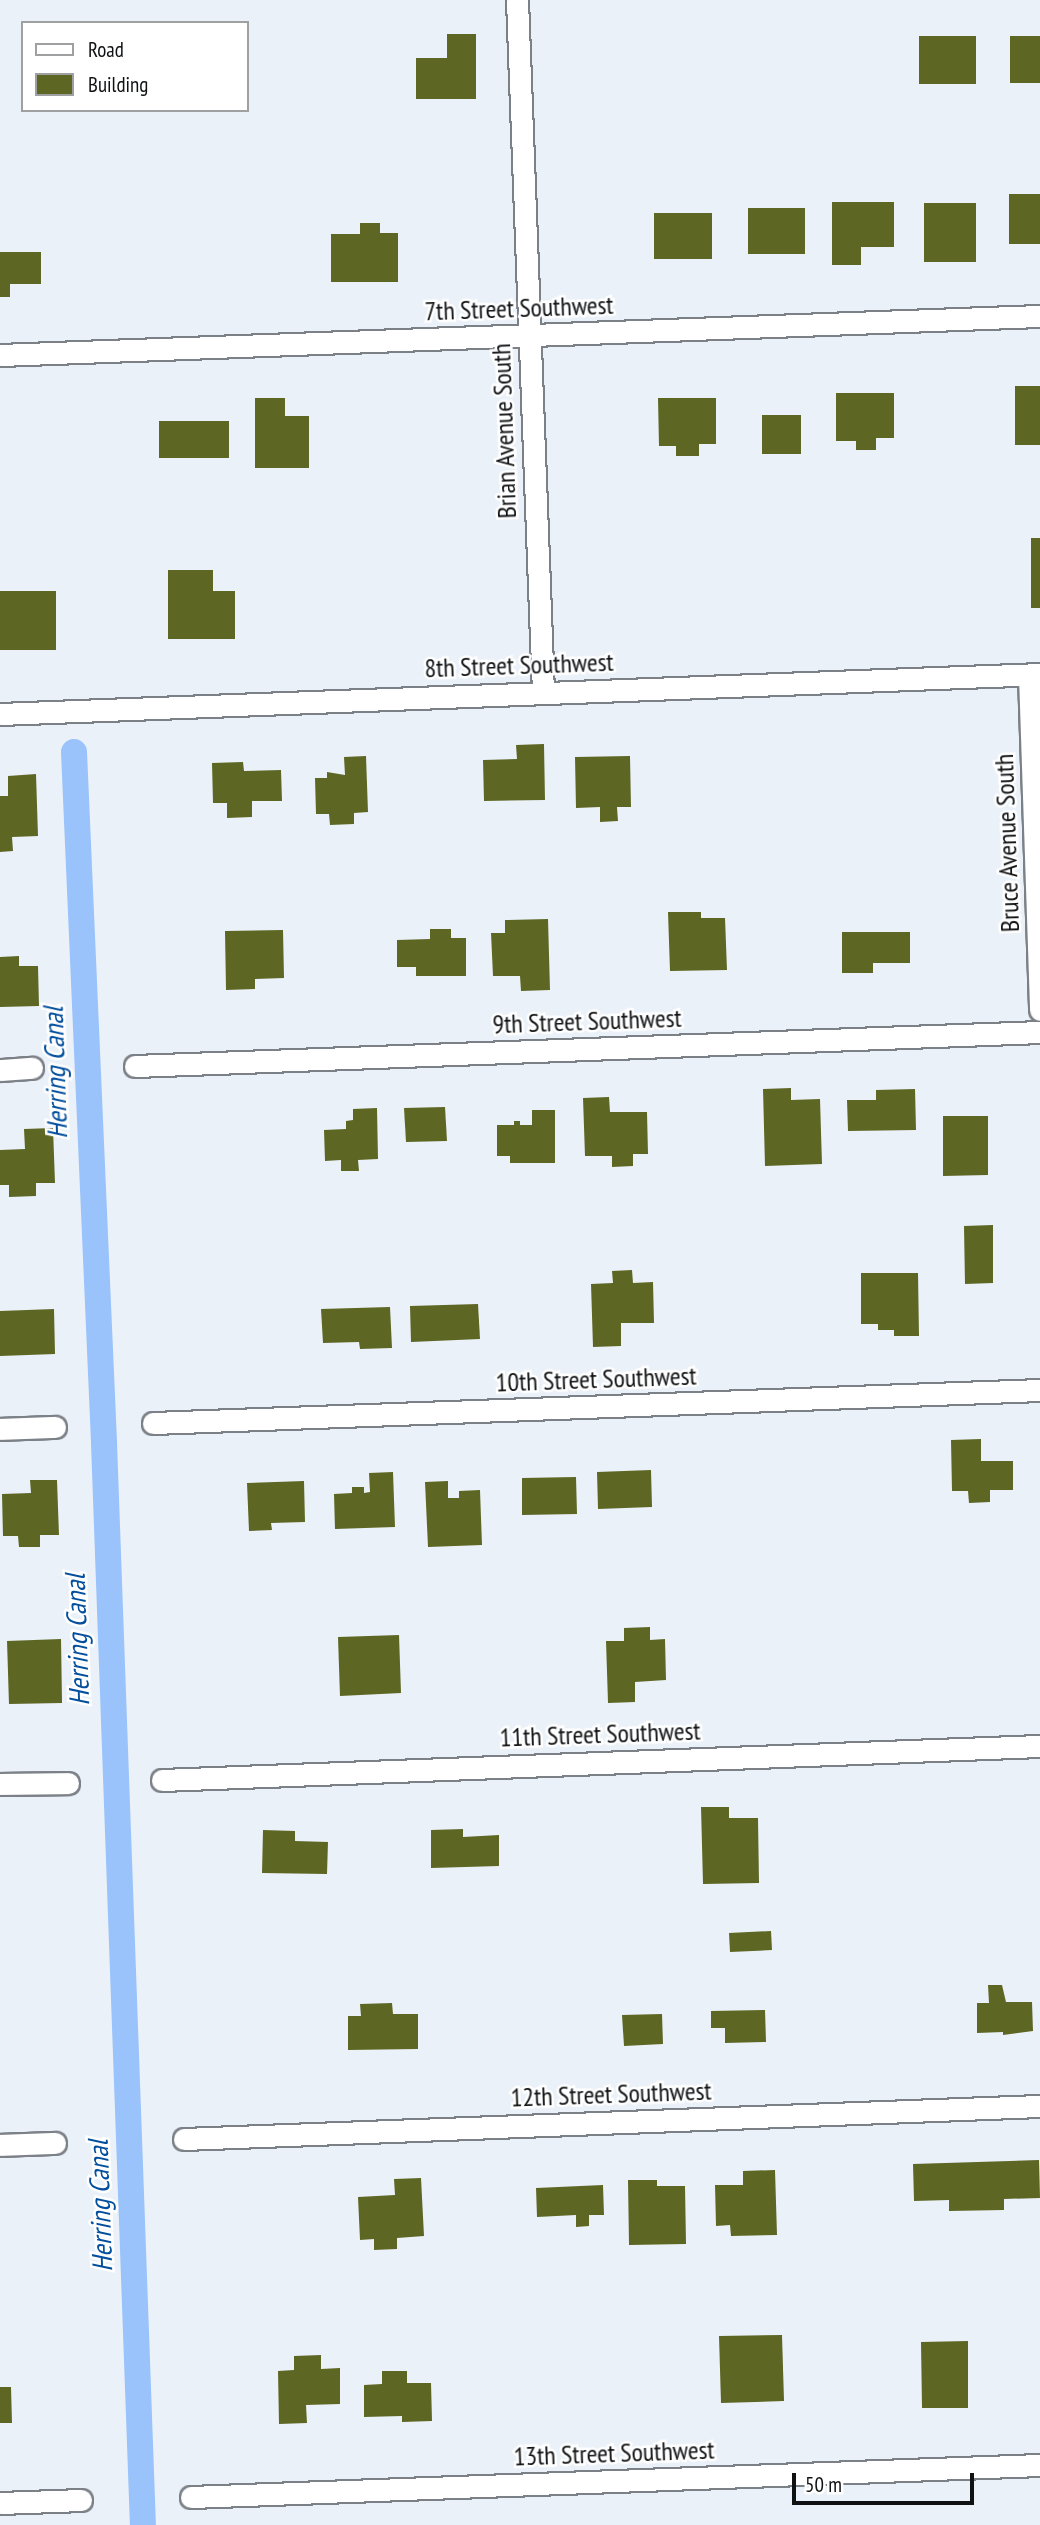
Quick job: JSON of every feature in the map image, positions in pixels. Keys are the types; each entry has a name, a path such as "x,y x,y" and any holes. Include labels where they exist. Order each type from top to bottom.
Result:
{"street":[{"name":"Brian Avenue South","path":"517,0 543,692"},
{"name":"7th Street Southwest","path":"0,355 1040,316"},
{"name":"8th Street Southwest","path":"0,714 1035,675"},
{"name":"Bruce Avenue South","path":"1035,675 1040,1010"},
{"name":"9th Street Southwest","path":"135,1066 1040,1032"},
{"path":"0,1070 32,1069"},
{"name":"10th Street Southwest","path":"153,1423 1040,1390"},
{"path":"0,1429 55,1427"},
{"name":"11th Street Southwest","path":"162,1780 1040,1746"},
{"path":"0,1784 68,1783"},
{"name":"12th Street Southwest","path":"184,2139 1040,2106"},
{"path":"0,2145 55,2143"},
{"name":"13th Street Southwest","path":"191,2497 1040,2465"},
{"path":"0,2503 81,2500"}],"building":[{"path":"447,34 476,34 476,99 416,99 416,58 447,58"},
{"path":"919,36 976,36 976,84 919,84"},
{"path":"1010,36 1040,36 1040,83 1010,83"},
{"path":"1009,194 1040,194 1040,244 1009,244"},
{"path":"832,202 894,202 894,247 861,247 861,265 832,265"},
{"path":"924,203 976,203 976,262 924,262"},
{"path":"748,208 805,208 805,254 748,254"},
{"path":"654,213 712,213 712,259 654,259"},
{"path":"360,223 380,223 380,233 398,233 398,282 331,282 331,234 360,234"},
{"path":"0,252 41,252 41,284 10,284 10,297 0,297"},
{"path":"1015,386 1040,386 1040,445 1015,445"},
{"path":"836,393 894,393 894,438 876,438 876,450 856,450 856,441 836,441"},
{"path":"255,398 285,398 285,416 309,416 309,468 255,468"},
{"path":"658,398 716,398 716,444 699,444 699,456 676,456 676,446 659,446"},
{"path":"762,415 801,415 801,454 762,454"},
{"path":"159,421 229,421 229,458 159,458"},
{"path":"1031,538 1040,538 1040,608 1031,608"},
{"path":"168,570 213,570 213,591 235,591 235,639 168,639"},
{"path":"0,591 56,591 56,650 0,650"},
{"path":"544,744 545,800 484,801 483,760 517,759 516,745"},
{"path":"366,756 368,812 354,813 354,824 330,825 329,814 316,814 315,778 327,778 327,772 345,775 344,757"},
{"path":"630,756 631,807 617,807 618,821 600,822 600,807 576,808 575,757"},
{"path":"243,762 244,771 281,770 282,801 252,801 252,817 227,818 227,803 213,803 212,763"},
{"path":"36,774 38,836 12,837 13,851 0,852 0,796 8,796 8,776"},
{"path":"668,912 701,912 701,918 725,918 727,970 670,971"},
{"path":"548,919 550,990 521,991 520,976 493,976 491,933 505,933 505,920"},
{"path":"430,929 451,929 451,938 466,938 466,976 416,976 416,967 397,967 397,940 430,939"},
{"path":"283,930 284,978 255,979 255,989 226,990 225,931"},
{"path":"842,932 910,932 910,963 873,963 873,973 842,973"},
{"path":"19,956 19,966 38,966 39,1006 0,1007 0,957"},
{"path":"791,1088 791,1100 820,1099 822,1164 765,1166 763,1089"},
{"path":"915,1089 916,1130 848,1131 847,1100 876,1100 876,1090"},
{"path":"609,1097 610,1112 647,1112 648,1154 633,1154 633,1166 612,1167 612,1156 585,1156 583,1098"},
{"path":"445,1107 447,1141 406,1142 404,1108"},
{"path":"377,1108 378,1159 358,1160 359,1171 341,1171 341,1160 325,1161 324,1130 346,1129 346,1121 353,1120 353,1109"},
{"path":"532,1110 555,1110 555,1163 510,1163 510,1156 497,1156 497,1125 514,1125 514,1121 520,1121 520,1125 532,1125"},
{"path":"943,1116 988,1116 988,1175 943,1176"},
{"path":"53,1128 55,1183 36,1183 36,1196 9,1197 9,1185 0,1185 0,1150 25,1149 24,1129"},
{"path":"993,1225 993,1283 965,1284 964,1226"},
{"path":"632,1270 633,1283 653,1282 654,1323 621,1323 621,1346 593,1347 591,1284 613,1283 612,1271"},
{"path":"861,1273 918,1273 919,1336 894,1336 894,1330 878,1330 878,1324 861,1324"},
{"path":"478,1304 480,1339 411,1342 410,1306"},
{"path":"390,1307 392,1348 360,1349 359,1342 323,1343 321,1309"},
{"path":"54,1309 55,1354 0,1356 0,1311"},
{"path":"981,1439 981,1461 1013,1461 1013,1490 990,1490 990,1502 969,1503 968,1491 952,1491 951,1440"},
{"path":"651,1470 652,1507 598,1509 597,1472"},
{"path":"393,1472 395,1527 335,1529 334,1494 352,1493 352,1487 364,1487 364,1493 370,1492 369,1473"},
{"path":"576,1477 577,1514 522,1515 522,1478"},
{"path":"30,1480 57,1480 59,1535 40,1535 40,1547 19,1547 18,1536 3,1536 2,1494 31,1493"},
{"path":"304,1481 305,1522 271,1523 272,1530 249,1531 247,1483"},
{"path":"448,1481 448,1498 459,1498 459,1491 480,1490 482,1545 428,1547 425,1482"},
{"path":"650,1627 650,1640 665,1639 666,1680 635,1682 635,1702 608,1703 606,1641 624,1641 624,1628"},
{"path":"399,1635 401,1693 340,1696 338,1637"},
{"path":"61,1639 62,1703 9,1704 7,1641"},
{"path":"701,1807 729,1807 729,1818 758,1818 759,1883 703,1884"},
{"path":"463,1829 463,1837 499,1835 499,1866 431,1868 431,1830"},
{"path":"263,1830 295,1831 295,1841 328,1842 327,1874 262,1873"},
{"path":"771,1931 772,1950 730,1952 729,1933"},
{"path":"988,1985 1002,1985 1006,2002 1032,2002 1033,2031 1003,2035 1003,2032 977,2033 977,2003 989,2003"},
{"path":"392,2003 393,2014 418,2014 418,2049 348,2050 348,2016 361,2016 360,2004"},
{"path":"765,2010 766,2042 725,2043 725,2028 711,2028 711,2011"},
{"path":"662,2014 663,2044 624,2046 622,2015"},
{"path":"1039,2160 1040,2198 1004,2199 1004,2210 949,2211 949,2200 914,2201 913,2164"},
{"path":"775,2170 777,2235 731,2236 730,2225 716,2226 715,2185 743,2185 743,2171"},
{"path":"421,2178 424,2236 397,2238 397,2249 374,2250 374,2239 360,2240 358,2197 395,2195 394,2179"},
{"path":"628,2180 657,2180 657,2186 685,2186 686,2244 629,2245"},
{"path":"603,2185 604,2215 589,2215 589,2226 576,2227 576,2215 537,2217 536,2188"},
{"path":"782,2335 784,2401 721,2403 719,2336"},
{"path":"968,2341 968,2408 922,2408 921,2342"},
{"path":"321,2355 321,2369 340,2368 340,2404 306,2405 307,2423 279,2424 278,2371 294,2370 294,2356"},
{"path":"382,2371 407,2371 407,2383 431,2383 432,2421 402,2422 402,2416 364,2417 364,2385 382,2384"},
{"path":"0,2387 11,2387 12,2423 0,2423"}],"waterway":[{"name":"Herring Canal","path":"74,752 104,1443 143,2525"}]}
